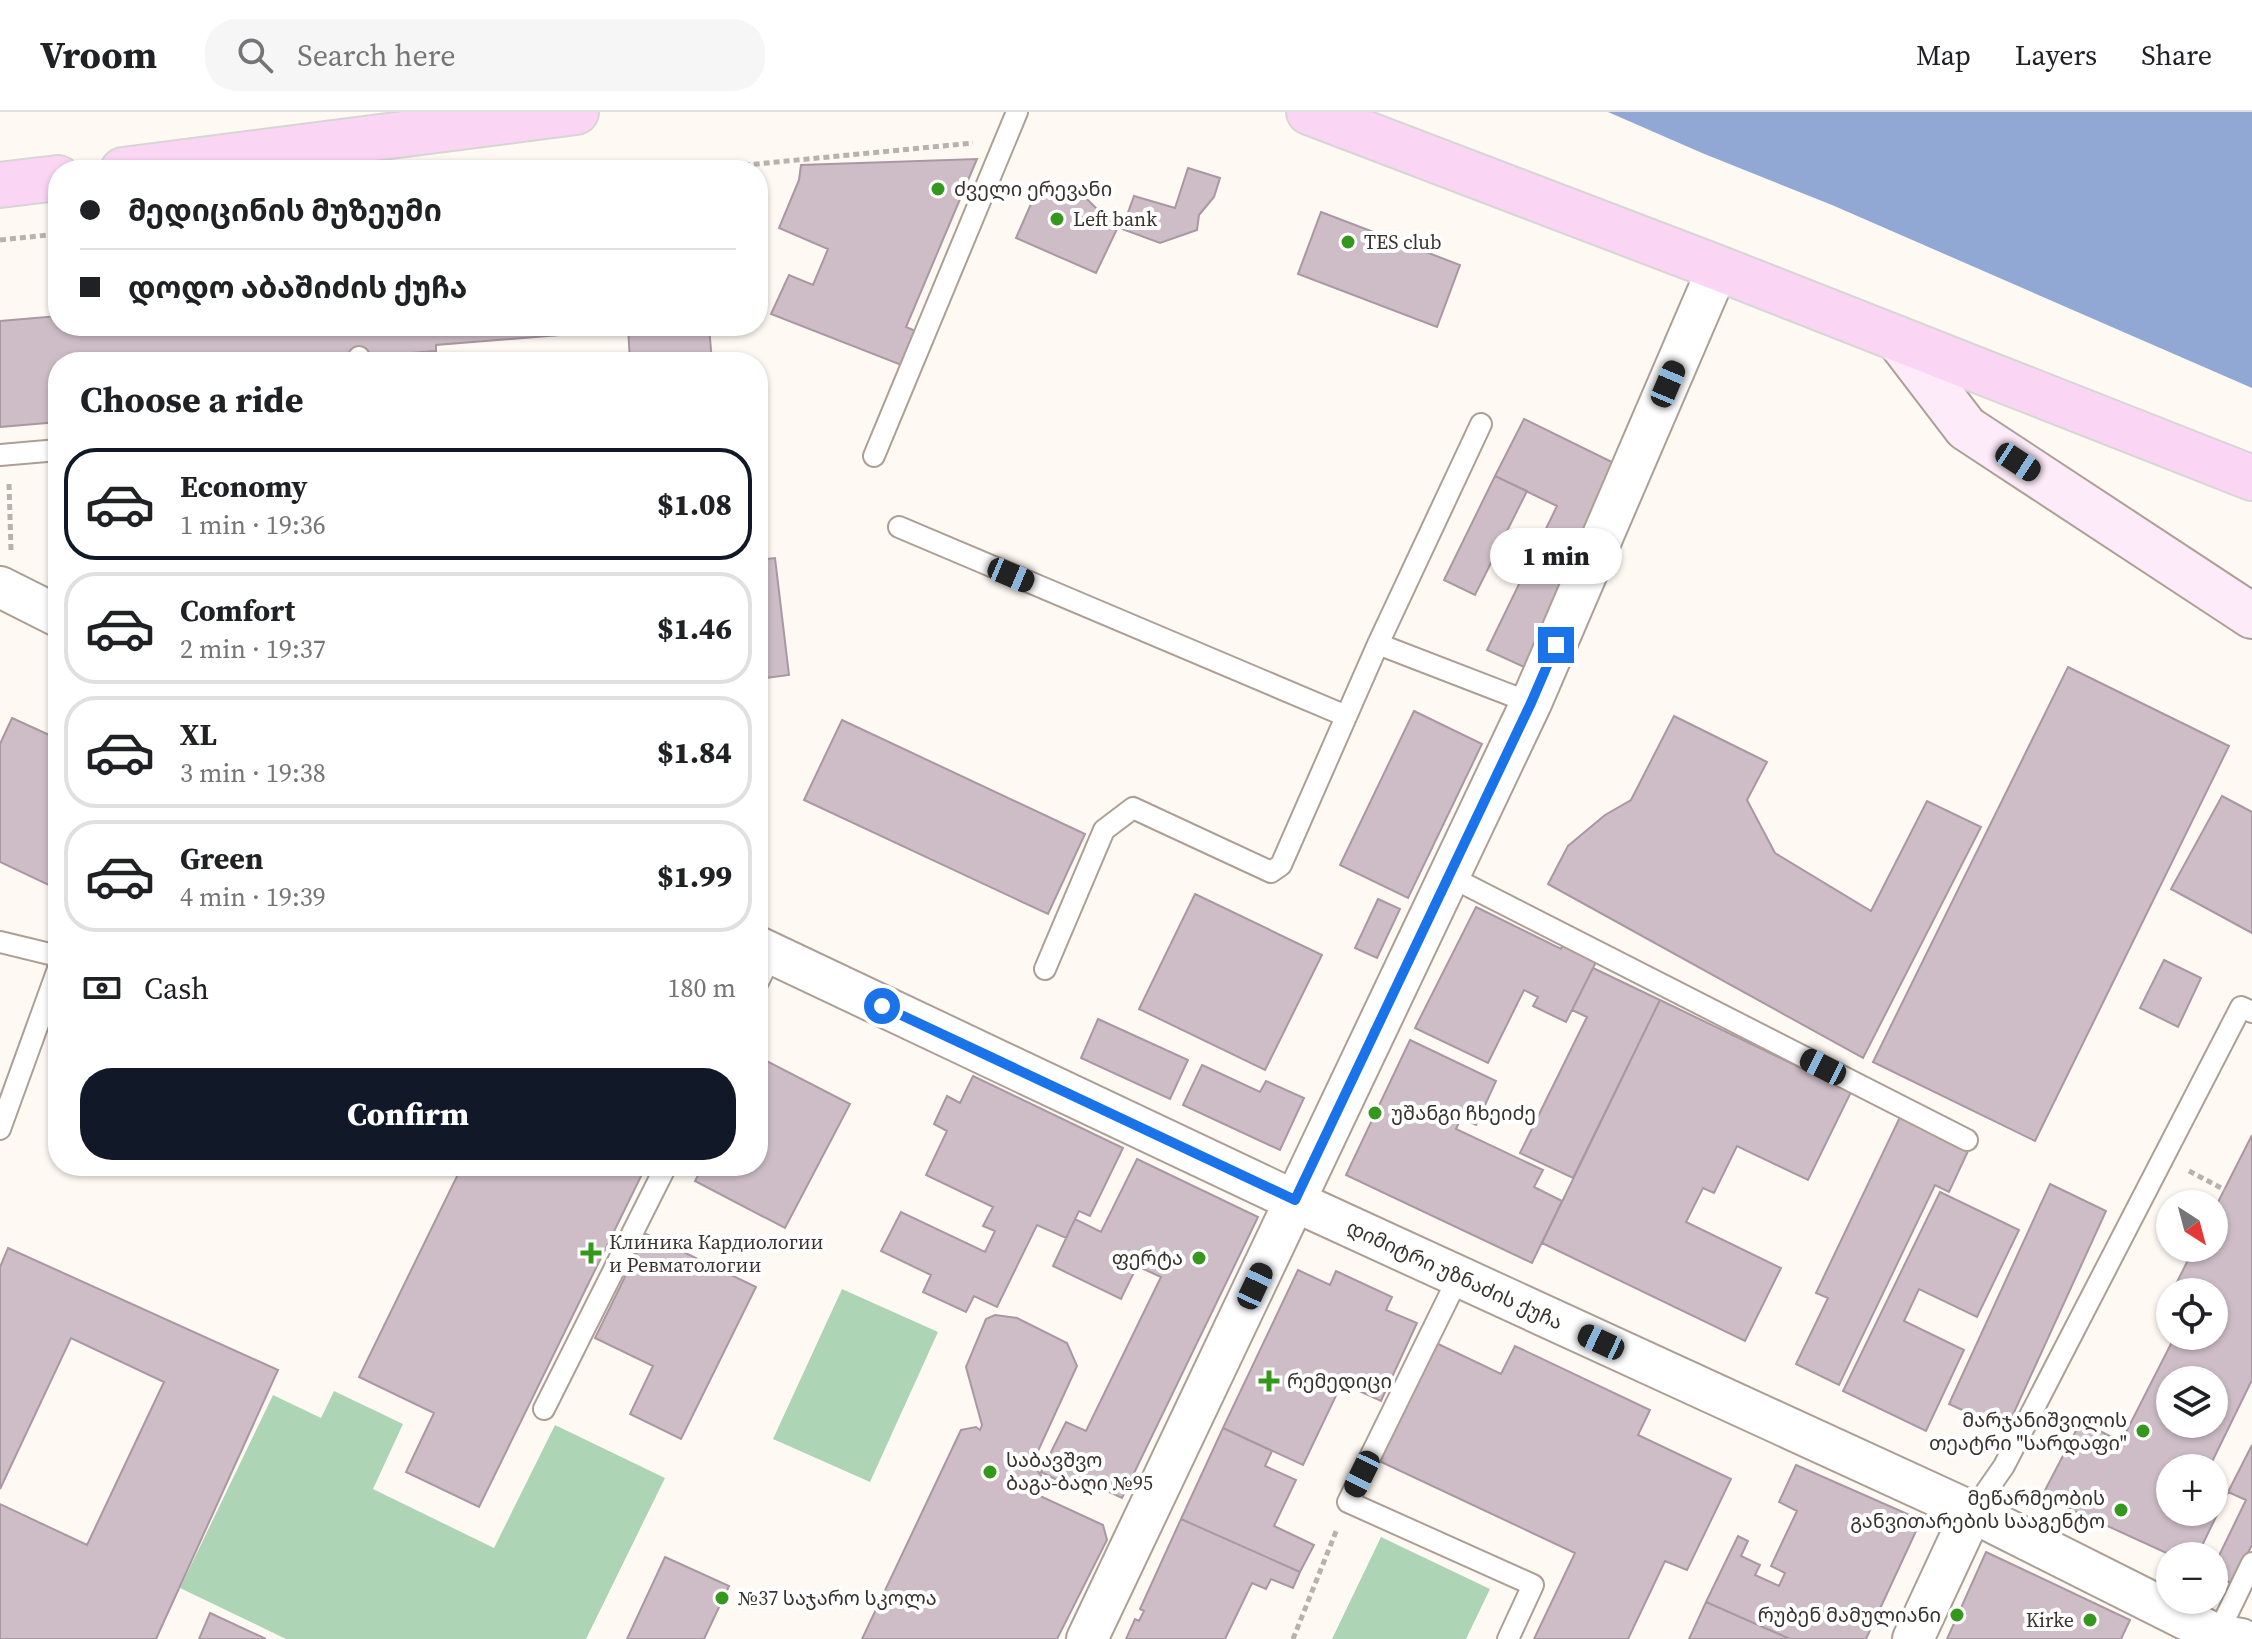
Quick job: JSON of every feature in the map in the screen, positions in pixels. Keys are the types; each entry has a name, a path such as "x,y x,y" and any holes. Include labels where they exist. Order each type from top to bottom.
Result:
{"main road":[{"path":"1309,112 1718,268 2251,480"},
{"path":"233,160 343,150 561,113"},
{"path":"0,185 48,179"},
{"path":"1898,339 1966,428 2252,616"}],"street":[{"path":"1087,1639 1531,703 1718,268"},
{"path":"8,591 48,611"},
{"name":"დიმიტრი უზნაძის ქუჩა","path":"768,963 1295,1200 1972,1512 2226,1638"},
{"path":"1913,1639 1972,1512"}],"lane":[{"path":"874,456 1017,112"},
{"path":"1045,969 1104,830 1133,808 1271,872 1281,865 1378,644 1481,424"},
{"path":"4,455 48,451"},
{"path":"899,527 1346,716"},
{"path":"1378,644 1531,703"},
{"path":"1449,876 1967,1140"},
{"path":"0,942 48,954"},
{"path":"0,1129 48,997"},
{"path":"1972,1512 2004,1466 2241,1007 2252,1012"},
{"path":"544,1409 661,1176"},
{"path":"1459,1276 1348,1502 1533,1585 1508,1639"},
{"path":"2226,1638 2252,1563"}],"path":[{"path":"768,163 970,143 1002,148"},
{"path":"0,240 48,235"},
{"path":"4,455 10,540 8,591"},
{"path":"2163,1158 2225,1190"},
{"path":"1293,1639 1348,1502"}],"green space":[{"path":"842,1289 938,1332 870,1482 773,1439"},
{"path":"334,1391 403,1424 373,1489 494,1548 555,1425 665,1478 586,1639 286,1639 180,1588 273,1395 321,1418"},
{"path":"1381,1537 1490,1589 1466,1639 1332,1639"}],"water":[{"path":"1608,112 2252,112 2252,388 1832,205"}],"building":[{"path":"977,159 906,327 918,332 904,366 771,314 789,275 813,285 828,249 779,228 799,180 801,165"},
{"path":"1188,168 1220,178 1214,197 1199,215 1197,230 1160,243 1122,229 1134,196 1175,208"},
{"path":"1041,181 1084,196 1117,229 1096,273 1016,238"},
{"path":"1321,212 1460,265 1437,327 1298,274"},
{"path":"48,317 48,336 547,336 436,345 436,351 423,352 48,352 48,423 0,427 0,321"},
{"path":"629,336 710,336 711,352 629,352"},
{"path":"1524,419 1622,467 1524,667 1487,650 1557,506 1495,476"},
{"path":"1495,476 1527,491 1475,595 1444,580"},
{"path":"775,558 789,675 768,678 768,559"},
{"path":"2068,667 2229,746 2035,1141 1873,1062"},
{"path":"1414,711 1482,744 1408,898 1340,865"},
{"path":"1674,716 1767,762 1747,800 1775,853 1871,911 1927,801 1981,827 1863,1058 1548,884 1568,846 1605,815 1631,800"},
{"path":"12,718 48,734 48,885 0,862 0,744"},
{"path":"842,720 1085,834 1048,914 804,800"},
{"path":"2222,796 2252,812 2252,933 2171,889"},
{"path":"1195,894 1322,955 1265,1070 1139,1009"},
{"path":"1378,899 1400,909 1377,958 1355,948"},
{"path":"1476,907 1561,949 1566,940 1599,956 1566,1022 1533,1006 1538,997 1524,990 1488,1063 1415,1028"},
{"path":"2164,960 2201,978 2178,1027 2140,1008"},
{"path":"1593,968 1660,1000 1573,1178 1520,1153 1587,1017 1572,1010"},
{"path":"1660,1000 1851,1092 1808,1180 1737,1146 1714,1193 1703,1188 1686,1222 1781,1268 1745,1341 1542,1243"},
{"path":"1098,1019 1188,1060 1170,1099 1081,1058"},
{"path":"1410,1040 1496,1081 1476,1125 1461,1118 1456,1129 1543,1170 1534,1187 1562,1201 1532,1263 1346,1175"},
{"path":"768,1062 850,1104 785,1228 695,1181 698,1176 768,1176"},
{"path":"1202,1065 1260,1092 1266,1081 1304,1098 1280,1150 1183,1105"},
{"path":"973,1076 1123,1148 1090,1216 1079,1211 1066,1238 1037,1225 997,1307 974,1296 966,1312 923,1292 931,1275 881,1251 901,1212 985,1252 995,1231 983,1226 993,1207 926,1175 947,1131 934,1124 947,1096 960,1103"},
{"path":"1900,1117 1969,1149 1949,1192 1935,1185 1839,1385 1796,1364 1828,1298 1816,1293"},
{"path":"2252,1135 2252,1380 2228,1429 2228,1366 2160,1366 2168,1350 2228,1350 2228,1278 2179,1278 2187,1262 2228,1262 2228,1190 2224,1190"},
{"path":"1137,1159 1258,1217 1122,1498 1088,1482 1083,1493 1041,1472 1066,1422 1086,1431 1161,1277 1137,1266 1121,1299 1053,1266 1075,1219 1101,1232"},
{"path":"457,1176 641,1176 479,1507 406,1472 434,1413 359,1377"},
{"path":"2050,1184 2106,1211 2006,1430 1949,1404"},
{"path":"1940,1192 2019,1230 1977,1317 1919,1289 1904,1321 1964,1350 1926,1431 1843,1391"},
{"path":"646,1234 756,1287 681,1439 630,1414 653,1366 595,1338"},
{"path":"8,1248 278,1370 156,1639 0,1639 0,1504 87,1545 164,1382 71,1338 0,1489 0,1267"},
{"path":"1298,1270 1330,1285 1336,1271 1392,1297 1386,1310 1417,1323 1381,1401 1342,1383 1303,1465 1223,1428"},
{"name":"საბავშვო ბაგა-ბაღი №95","path":"995,1315 1017,1318 1067,1343 1077,1366 1032,1464 1045,1480 1040,1496 1103,1525 1107,1540 1057,1639 862,1639 961,1430 976,1427 980,1430 982,1425 966,1367 986,1319"},
{"path":"1434,1342 1501,1374 1515,1346 1650,1410 1638,1435 1731,1479 1687,1570 1665,1561 1628,1639 1534,1639 1575,1553 1377,1460"},
{"path":"2156,1373 2156,1438 2224,1438 2216,1454 2156,1454 2156,1526 2212,1526 2204,1542 2156,1542 2156,1548 2042,1496 2081,1421 2121,1442"},
{"path":"1223,1428 1272,1451 1265,1466 1296,1480 1274,1526 1314,1545 1300,1572 1181,1519"},
{"path":"2252,1445 2252,1545 2232,1584 2228,1582 2226,1542 2246,1500 2228,1492"},
{"path":"1796,1465 1912,1516 1917,1529 1866,1639 1790,1639 1706,1602 1738,1536 1748,1541 1741,1556 1760,1565 1755,1575 1779,1586 1785,1573 1771,1566 1797,1511 1779,1502"},
{"path":"1181,1519 1300,1572 1293,1588 1271,1579 1266,1589 1252,1583 1225,1639 1126,1639 1135,1619 1139,1621 1144,1611 1140,1609"},
{"path":"1986,1552 2130,1620 2121,1639 1947,1639"},
{"path":"665,1557 729,1586 704,1639 627,1639"},
{"path":"1706,1602 1790,1639 1689,1639"},
{"path":"210,1613 266,1639 199,1639"}],"place":[{"name":"ძველი ერევანი","path":"938,189"},
{"name":"Left bank","path":"1057,219"},
{"name":"TES club","path":"1348,242"},
{"name":"უშანგი ჩხეიძე","path":"1375,1113"},
{"name":"Клиника Кардиологии и Ревматологии","path":"591,1253"},
{"name":"ფერტა","path":"1199,1258"},
{"name":"რემედიცი","path":"1269,1381"},
{"name":"მარჯანიშვილის თეატრი \"სარდაფი\"","path":"2143,1431"},
{"name":"საბავშვო ბაგა-ბაღი №95","path":"990,1472"},
{"name":"მეწარმეობის განვითარების სააგენტო","path":"2121,1510"},
{"name":"№37 საჯარო სკოლა","path":"722,1598"},
{"name":"რუბენ მამულიანი","path":"1957,1615"},
{"name":"Kirke","path":"2090,1620"}],"route":[{"path":"882,1006 1295,1200 1556,645"}]}
